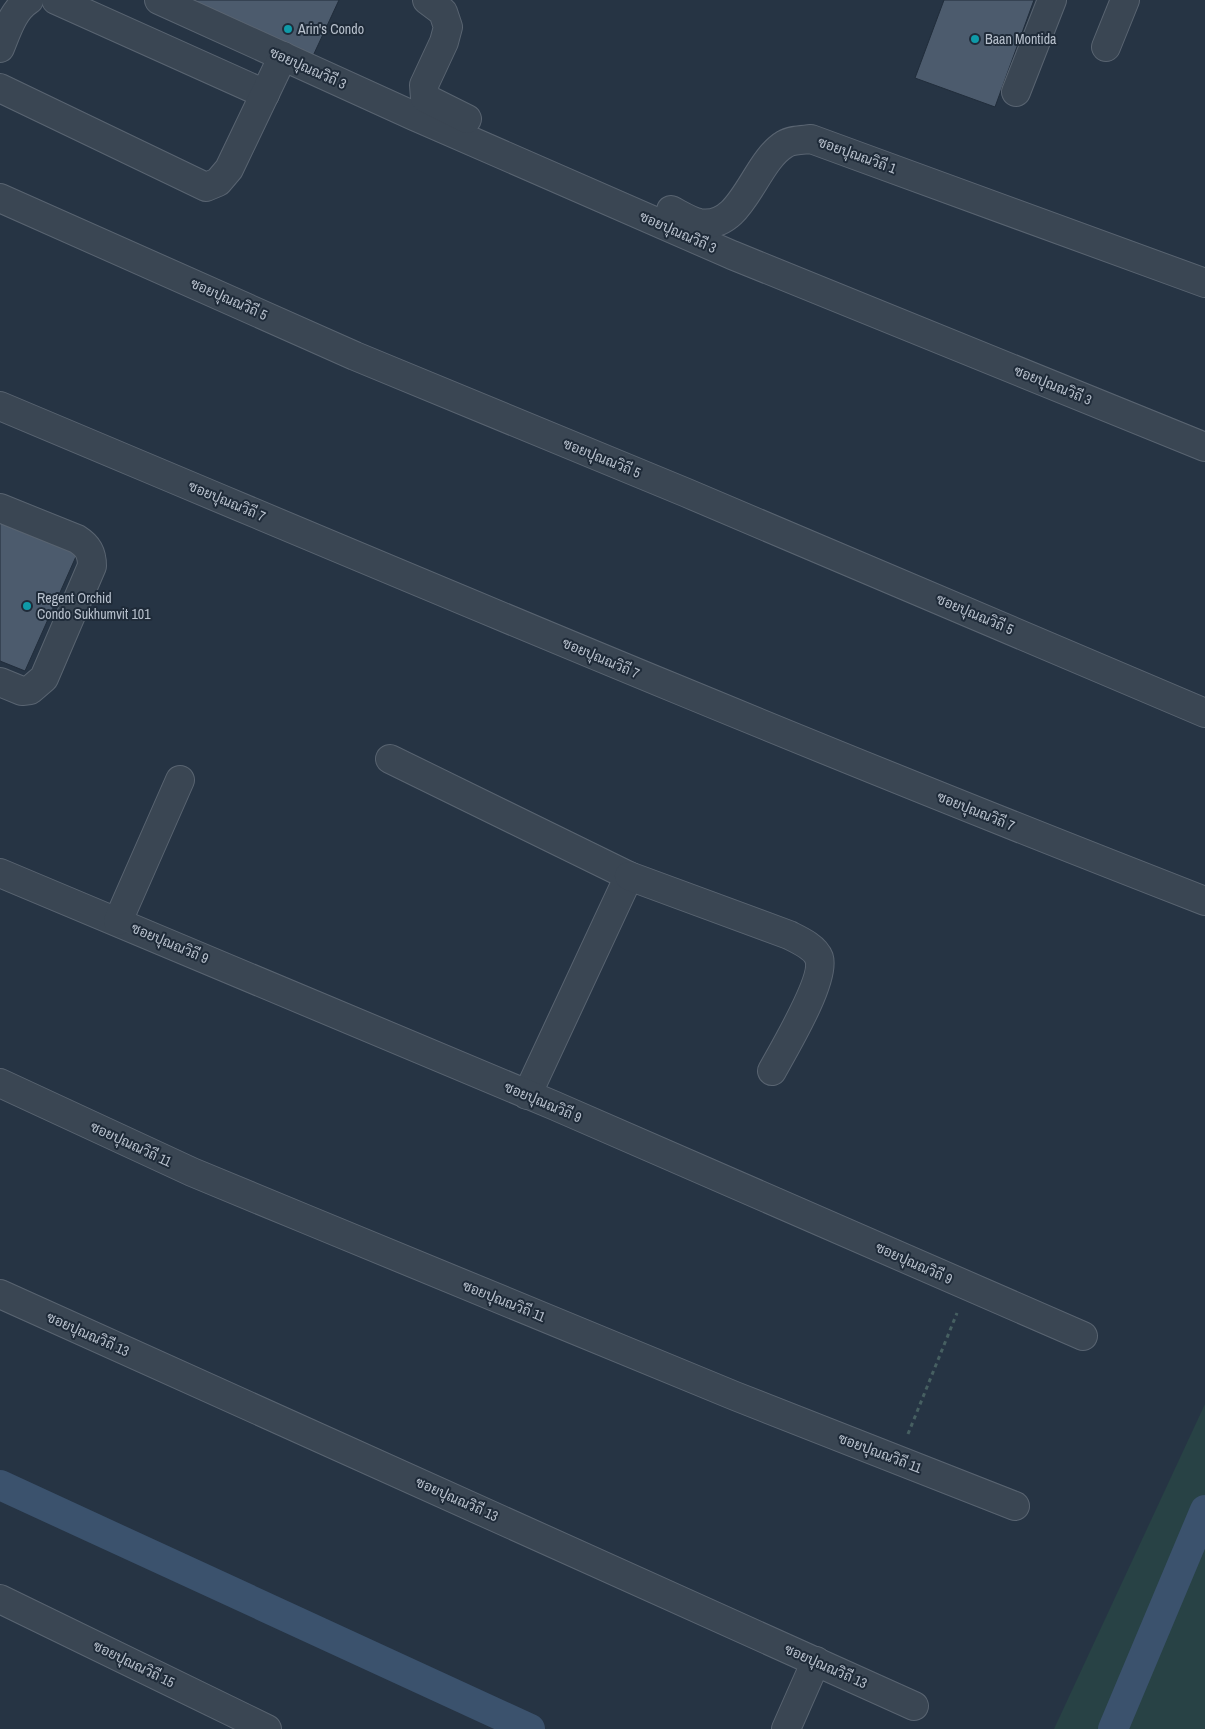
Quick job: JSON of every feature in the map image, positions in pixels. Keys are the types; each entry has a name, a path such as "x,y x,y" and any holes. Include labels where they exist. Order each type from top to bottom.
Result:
{"street":[{"path":"0,48 19,8 29,0"},
{"path":"56,0 265,94"},
{"name":"ซอยปุณณวิถี 3","path":"159,0 732,256 1205,447"},
{"name":"ซอยปุณณวิถี 1","path":"428,0 443,12 448,27 444,42 424,85 425,98 437,106 699,223 721,221 732,215 768,159 785,143 811,139 1205,283"},
{"path":"1016,92 1052,0"},
{"path":"1106,48 1125,0"},
{"path":"0,88 206,187 218,182 229,169 283,56"},
{"name":"ซอยปุณณวิถี 5","path":"0,198 355,356 696,497 1205,713"},
{"name":"ซอยปุณณวิถี 7","path":"0,406 721,708 1032,834 1205,901"},
{"path":"0,508 77,539 87,546 92,558 92,566 44,678 30,690 22,691 0,682"},
{"path":"390,759 629,876 789,935 804,943 819,956 821,970 811,997 772,1071"},
{"path":"118,921 180,780"},
{"name":"ซอยปุณณวิถี 9","path":"0,873 118,921 527,1095 1083,1336"},
{"path":"527,1095 629,876"},
{"name":"ซอยปุณณวิถี 11","path":"0,1083 228,1187 735,1396 1014,1506"},
{"name":"ซอยปุณณวิถี 13","path":"0,1294 914,1706"},
{"name":"ซอยปุณณวิถี 15","path":"0,1599 268,1729"},
{"path":"786,1729 816,1661"}],"path":[{"path":"898,1460 968,1286"}],"green space":[{"path":"1205,1404 1205,1729 1054,1729"}],"building":[{"name":"Arin's Condo","path":"187,0 339,0 312,58"},
{"name":"Baan Montida","path":"944,0 1034,0 995,107 915,78"},
{"name":"Regent Orchid Condo Sukhumvit 101","path":"0,517 78,552 25,671 0,661"}],"waterway":[{"path":"0,1485 530,1729"},
{"path":"1113,1729 1205,1510"}],"place":[{"name":"Arin's Condo","path":"288,29"},
{"name":"Baan Montida","path":"975,39"},
{"name":"Regent Orchid Condo Sukhumvit 101","path":"27,606"}]}
